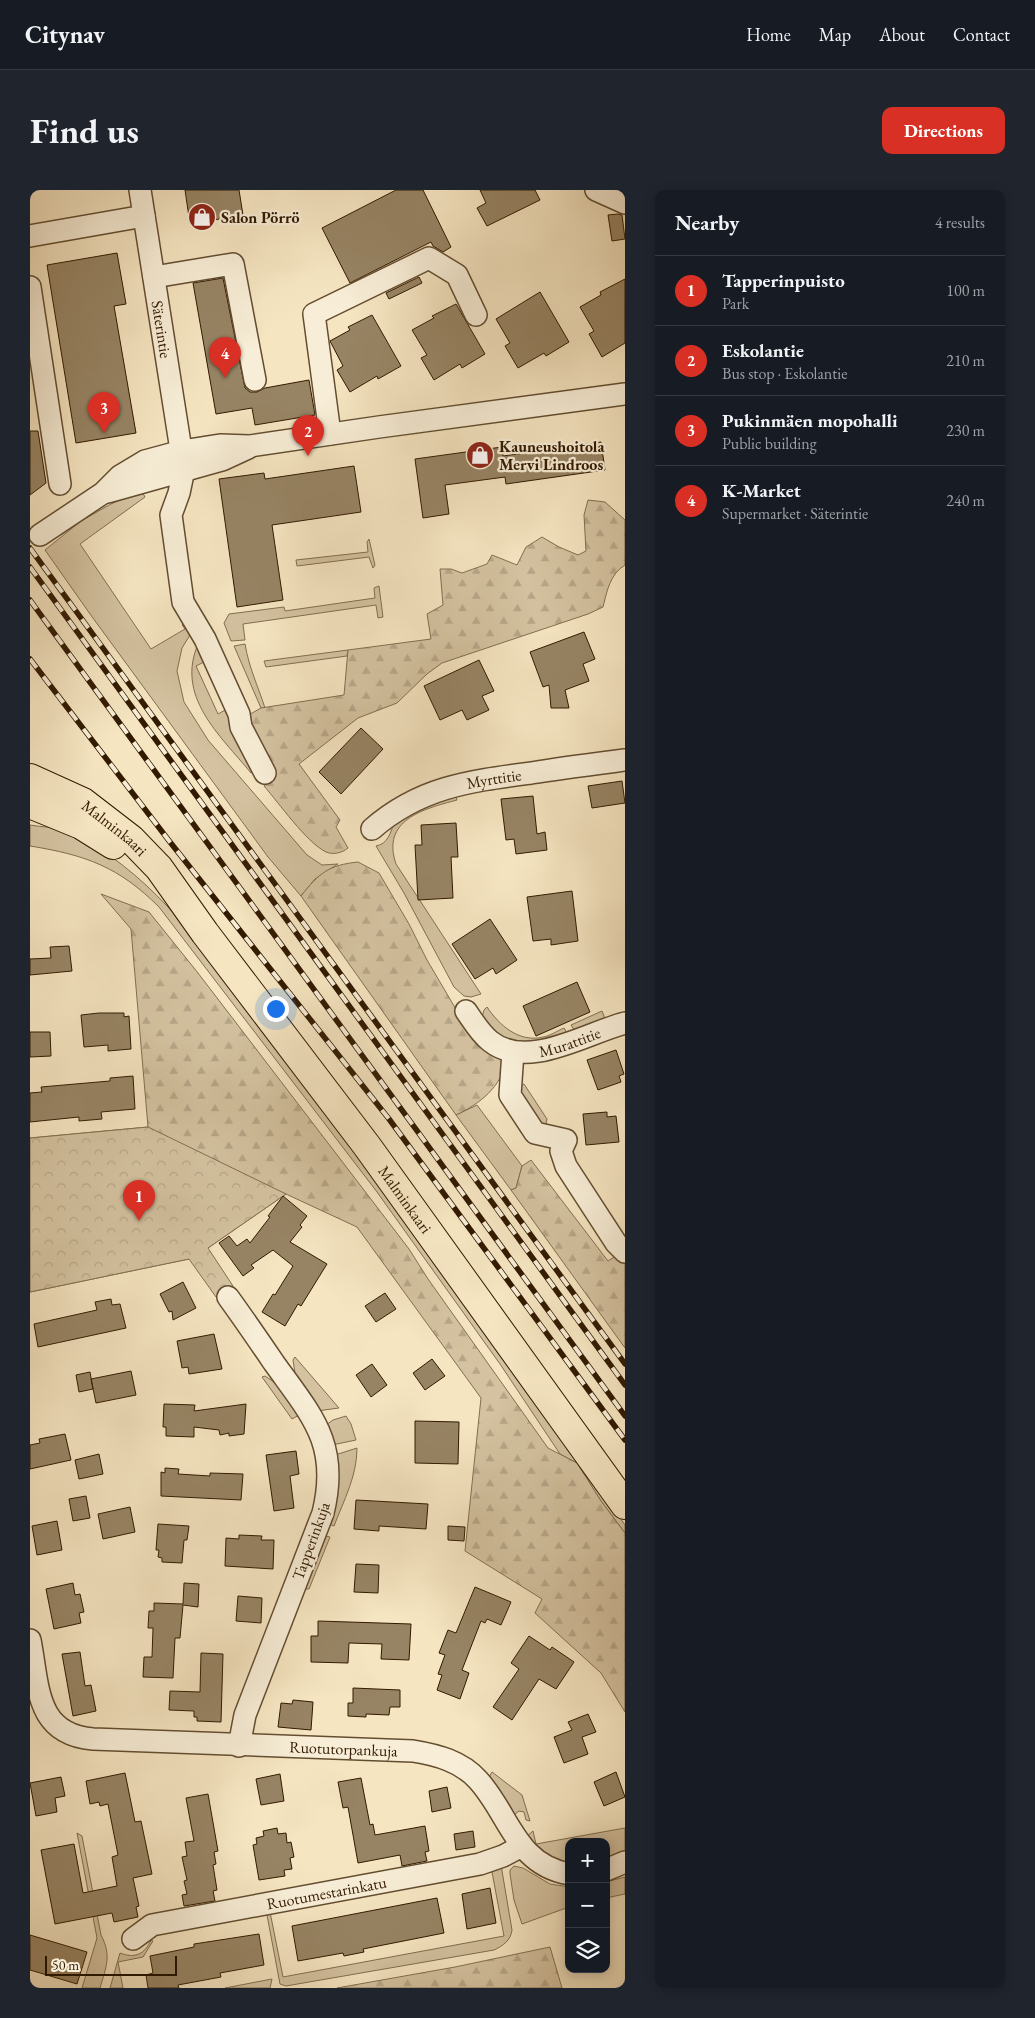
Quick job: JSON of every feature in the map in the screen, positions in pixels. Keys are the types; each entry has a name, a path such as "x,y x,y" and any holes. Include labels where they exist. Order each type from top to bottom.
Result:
{"main road":[{"name":"Malminkaari","path":"30,778 83,802 131,839 159,868 180,899 367,1146 625,1505"},
{"name":"Malminkaari","path":"30,804 82,825 98,834 125,853 180,899"}],"street":[{"name":"Säterintie","path":"140,190 183,460"},
{"path":"596,190 625,203"},
{"path":"30,236 144,216"},
{"path":"330,434 314,314 429,258 457,274 476,315"},
{"path":"154,277 233,264 255,380"},
{"path":"30,287 60,484"},
{"path":"40,535 103,493 120,476 145,460 183,460 220,445 250,446 625,394"},
{"path":"183,460 179,493 171,515 182,602 205,639 239,714 241,727 265,773"},
{"name":"Myrttitie","path":"372,829 391,813 409,802 458,784 488,778 625,760"},
{"path":"466,1011 481,1033 490,1042 513,1052 510,1095 535,1133 566,1140 561,1151 566,1166 616,1243 625,1252"},
{"name":"Murattitie","path":"513,1052 525,1053 549,1049 625,1023"},
{"name":"Tapperinkuja","path":"228,1297 315,1421 327,1452 329,1484 323,1513 245,1715 239,1746"},
{"name":"Ruotutorpankuja","path":"30,1640 41,1699 46,1714 52,1722 67,1734 93,1740 413,1751 432,1754 464,1768 478,1780 522,1846 548,1869 565,1873"},
{"name":"Ruotumestarinkatu","path":"133,1939 152,1926 480,1864 503,1856 522,1846"},
{"path":"610,1868 625,1862"}],"green space":[{"path":"141,490 145,497 80,544 151,649 185,629 182,625 186,621 191,629 190,635 182,648 177,671 184,702 208,740 307,855 322,865 338,864 315,879 301,896 268,857 45,550 81,521"},
{"path":"588,500 605,502 625,520 625,565 613,578 603,607 588,614 442,663 427,674 397,703 358,718 299,764 340,820 336,827 348,848 332,853 318,847 264,786 276,777 245,717 261,708 344,695 348,650 431,639 427,614 443,605 440,569 451,569 462,573 487,564 492,555 517,565 526,547 542,537 578,555 586,551 584,515"},
{"path":"369,539 375,565 373,568 369,557 297,566 296,560 368,552 367,542"},
{"path":"379,586 383,617 378,618 376,605 243,624 245,640 231,641 224,623 229,614 284,607 285,611 375,598 374,588"},
{"path":"199,642 206,661 196,666 218,714 227,709 255,768 251,773 214,729 196,697 192,680 193,662"},
{"path":"245,644 251,669 265,708 261,708 234,646"},
{"path":"348,650 347,656 266,667 264,661"},
{"path":"455,793 457,800 431,808 408,819 394,837 393,849 396,864 481,994 471,997 464,996 454,987 404,893 376,846 386,840 394,822"},
{"path":"30,825 65,830 87,840 135,875 177,917 370,1169 625,1525 625,1533 601,1501 577,1463 560,1454 500,1364 377,1192 159,907 144,893 115,872 85,859 30,846"},
{"path":"358,862 379,873 467,1028 507,1060 500,1079 488,1094 474,1105 456,1115 301,896 313,881 325,872 339,865"},
{"path":"101,894 149,912 198,973 409,1249 428,1279 548,1448 577,1463 601,1501 625,1533 625,1712 601,1673 535,1613 542,1599 465,1551 481,1398 357,1227 286,1194 189,1259 30,1292 30,1138 148,1127 131,929"},
{"path":"487,1007 497,1020 518,1035 534,1038 543,1037 564,1028 567,1033 532,1045 499,1037 482,1017"},
{"path":"602,1011 606,1021 575,1031 571,1025"},
{"path":"524,1084 547,1119 546,1124 540,1125 517,1087"},
{"path":"477,1105 522,1166 516,1188 511,1190 456,1115"},
{"path":"148,1127 286,1194 208,1248 233,1286 216,1297 189,1259 30,1292 30,1138"},
{"path":"531,1160 608,1261 620,1253 625,1258 625,1348 511,1190 516,1188 522,1166"},
{"path":"295,1357 339,1408 317,1411 296,1380 293,1360"},
{"path":"265,1376 283,1388 301,1414 292,1419 262,1377"},
{"path":"346,1416 351,1424 356,1440 332,1445 326,1425 333,1420"},
{"path":"357,1448 355,1468 334,1526 329,1524 335,1455"},
{"path":"322,1537 330,1537 309,1589 305,1589"},
{"path":"492,1772 522,1795 530,1821 526,1820 524,1812 519,1811 514,1815 488,1779"},
{"path":"625,1828 625,1853 610,1859 610,1838 569,1838"},
{"path":"533,1831 536,1844 565,1839 565,1864 545,1857 526,1837"},
{"path":"77,1833 82,1836 101,1935 107,1955 100,1988 82,1988 97,1938"},
{"path":"501,1865 512,1930 508,1940 494,1950 286,1986 280,1984 267,1915 270,1912 283,1977 504,1936 492,1872 486,1872"},
{"path":"514,1866 523,1868 550,1884 565,1886 565,1908 522,1924 514,1900 510,1870"},
{"path":"625,1877 625,1894 610,1897 610,1881"},
{"path":"151,1940 153,1941 143,1957 118,1962 123,1988 110,1988 120,1953 125,1955 139,1954 146,1949"},
{"path":"550,1947 562,1988 337,1988 455,1967"},
{"path":"272,1979 270,1988 225,1988"}],"building":[{"path":"185,190 239,190 243,215 190,224"},
{"path":"396,190 423,190 451,247 443,252 433,246 431,242 350,283 322,228"},
{"path":"480,190 535,190 540,200 487,226 477,208 486,203"},
{"path":"608,215 622,215 625,239 612,241"},
{"path":"117,253 126,304 114,306 136,433 76,443 47,265"},
{"path":"419,277 422,283 389,299 386,293"},
{"path":"223,278 245,388 250,392 257,392 265,388 309,380 315,415 255,425 252,408 216,414 193,283"},
{"path":"625,279 625,343 602,357 589,334 594,331 580,307 601,295 600,292"},
{"path":"540,292 569,342 546,356 544,353 518,368 505,346 510,343 496,319"},
{"path":"456,304 485,354 462,368 460,364 434,380 421,358 427,355 412,330 434,318 432,316"},
{"path":"372,315 401,366 378,379 377,376 350,392 337,370 343,366 330,341 350,330 348,327"},
{"path":"30,431 38,431 46,483 30,495"},
{"path":"601,442 605,470 506,484 505,477 445,485 449,514 423,518 415,459 502,447 503,456"},
{"path":"354,466 361,512 272,525 283,600 237,607 219,479 264,473 265,479"},
{"path":"584,632 595,659 583,664 589,681 565,690 569,708 551,708 549,685 543,687 530,652"},
{"path":"479,660 494,691 482,696 489,710 467,720 462,710 440,720 424,686"},
{"path":"361,728 383,749 341,794 319,772"},
{"path":"622,781 625,803 592,808 588,786"},
{"path":"533,796 537,834 545,832 547,850 516,854 514,839 506,840 501,799"},
{"path":"456,823 458,857 451,857 453,898 418,900 415,845 422,845 421,825"},
{"path":"572,891 578,941 551,945 551,939 533,941 527,897"},
{"path":"490,919 517,960 496,974 493,968 475,979 452,944"},
{"path":"69,946 72,971 30,975 30,959 51,958 50,947"},
{"path":"577,982 590,1012 536,1036 523,1006"},
{"path":"124,1013 124,1017 129,1016 131,1049 108,1051 108,1045 84,1047 81,1015"},
{"path":"30,1032 50,1032 51,1056 30,1057"},
{"path":"616,1050 624,1074 619,1076 621,1082 598,1090 587,1060"},
{"path":"133,1076 135,1109 101,1112 102,1119 79,1121 79,1117 30,1122 30,1093 42,1092 41,1087 110,1081 110,1078"},
{"path":"607,1112 607,1117 616,1116 619,1142 586,1145 583,1114"},
{"path":"283,1196 307,1216 300,1225 302,1227 290,1242 327,1264 301,1306 298,1304 285,1326 262,1312 293,1266 273,1250 251,1265 254,1268 243,1276 219,1243 229,1236 237,1246 247,1239 250,1243"},
{"path":"183,1282 196,1308 173,1320 172,1311 169,1312 160,1294"},
{"path":"385,1293 396,1309 376,1322 365,1306"},
{"path":"111,1299 112,1305 120,1304 126,1328 38,1347 34,1324 97,1310 95,1302"},
{"path":"214,1334 222,1369 189,1374 188,1367 182,1368 177,1341"},
{"path":"432,1359 445,1376 425,1390 413,1373"},
{"path":"372,1364 387,1385 371,1397 356,1375"},
{"path":"131,1371 136,1395 96,1403 91,1379"},
{"path":"90,1372 93,1389 79,1392 76,1375"},
{"path":"164,1404 195,1405 194,1411 246,1404 244,1434 229,1436 229,1433 220,1435 219,1430 194,1427 194,1437 166,1436 166,1427 163,1427"},
{"path":"415,1421 459,1422 458,1464 415,1463"},
{"path":"65,1434 71,1460 30,1469 30,1445 40,1443 39,1439"},
{"path":"296,1451 299,1474 290,1476 294,1508 274,1511 266,1455"},
{"path":"99,1454 103,1474 79,1479 75,1460"},
{"path":"165,1468 179,1469 178,1474 210,1476 210,1473 243,1474 241,1500 161,1496 161,1472 165,1473"},
{"path":"86,1496 90,1518 73,1521 69,1499"},
{"path":"356,1500 428,1504 426,1529 379,1526 379,1531 354,1529"},
{"path":"130,1507 135,1532 103,1539 98,1514"},
{"path":"57,1521 62,1550 37,1555 32,1526"},
{"path":"158,1524 189,1526 187,1540 184,1540 182,1563 162,1562 162,1558 158,1557 159,1550 156,1550"},
{"path":"448,1526 465,1527 464,1541 448,1540"},
{"path":"239,1535 262,1536 261,1540 274,1540 273,1569 225,1566 226,1538 239,1539"},
{"path":"356,1564 379,1565 378,1593 354,1592"},
{"path":"73,1583 75,1595 80,1594 84,1612 79,1613 81,1623 54,1629 46,1589"},
{"path":"184,1583 199,1584 198,1607 183,1605 180,1638 175,1638 173,1678 143,1677 144,1657 152,1657 153,1628 148,1628 149,1611 154,1611 154,1603 183,1604"},
{"path":"475,1587 511,1602 501,1625 487,1619 485,1623 481,1621 462,1670 469,1673 460,1699 437,1690 442,1675 438,1674 445,1655 439,1653 448,1630 456,1633"},
{"path":"238,1596 262,1598 261,1623 236,1621"},
{"path":"318,1621 411,1624 409,1660 381,1659 382,1644 349,1643 348,1663 311,1662 311,1636 318,1636"},
{"path":"529,1636 550,1650 552,1647 574,1662 556,1689 539,1679 512,1720 493,1707 519,1669 511,1663"},
{"path":"80,1652 85,1686 91,1685 96,1711 73,1716 62,1654"},
{"path":"201,1653 223,1654 221,1722 197,1721 197,1717 194,1717 194,1711 169,1710 170,1691 200,1692"},
{"path":"353,1688 400,1690 400,1707 390,1707 389,1715 366,1714 366,1717 348,1716 348,1703 353,1703"},
{"path":"293,1700 313,1702 311,1730 278,1727 281,1703 292,1704"},
{"path":"588,1714 596,1732 582,1737 588,1754 564,1763 554,1737 572,1730 568,1722"},
{"path":"616,1772 625,1797 604,1806 594,1782"},
{"path":"125,1773 135,1822 141,1821 152,1874 133,1878 139,1906 136,1907 138,1917 114,1922 112,1913 55,1924 41,1850 74,1844 83,1893 117,1886 112,1857 118,1855 108,1804 100,1806 99,1802 90,1804 86,1781"},
{"path":"280,1774 284,1801 261,1805 256,1779"},
{"path":"61,1777 65,1796 55,1798 57,1812 36,1816 30,1783"},
{"path":"361,1778 370,1825 373,1824 375,1835 425,1826 429,1851 425,1852 427,1861 402,1866 400,1855 358,1863 348,1807 343,1808 338,1782"},
{"path":"447,1787 451,1808 432,1812 429,1791"},
{"path":"208,1794 218,1851 214,1852 216,1864 213,1865 217,1890 213,1891 215,1901 184,1906 182,1895 187,1894 184,1881 187,1880 182,1857 187,1856 185,1842 194,1841 186,1798"},
{"path":"277,1828 278,1834 286,1833 287,1843 291,1842 294,1857 290,1858 292,1869 284,1870 285,1876 259,1880 253,1845 257,1844 256,1838 264,1836 263,1831"},
{"path":"473,1831 475,1847 456,1850 454,1834"},
{"path":"490,1888 496,1923 467,1929 462,1894"},
{"path":"437,1898 444,1933 363,1949 364,1952 344,1956 343,1953 298,1961 292,1926"},
{"path":"259,1934 264,1965 220,1973 221,1977 178,1985 179,1988 148,1988 146,1975 153,1973 150,1956 194,1947 194,1944"},
{"path":"30,1935 87,1952 77,1984 30,1970"}],"railway":[{"path":"30,548 625,1364"},
{"path":"30,567 625,1385"},
{"path":"30,600 625,1416"},
{"path":"30,659 170,842 389,1119 625,1440"}],"place":[{"name":"Salon Pörrö","path":"202,217"},
{"name":"K-Market","path":"225,378"},
{"name":"Pukinmäen mopohalli","path":"104,433"},
{"name":"Kauneushoitola Mervi Lindroos","path":"480,455"},
{"name":"Eskolantie","path":"308,456"},
{"name":"Tapperinpuisto","path":"139,1221"}]}
